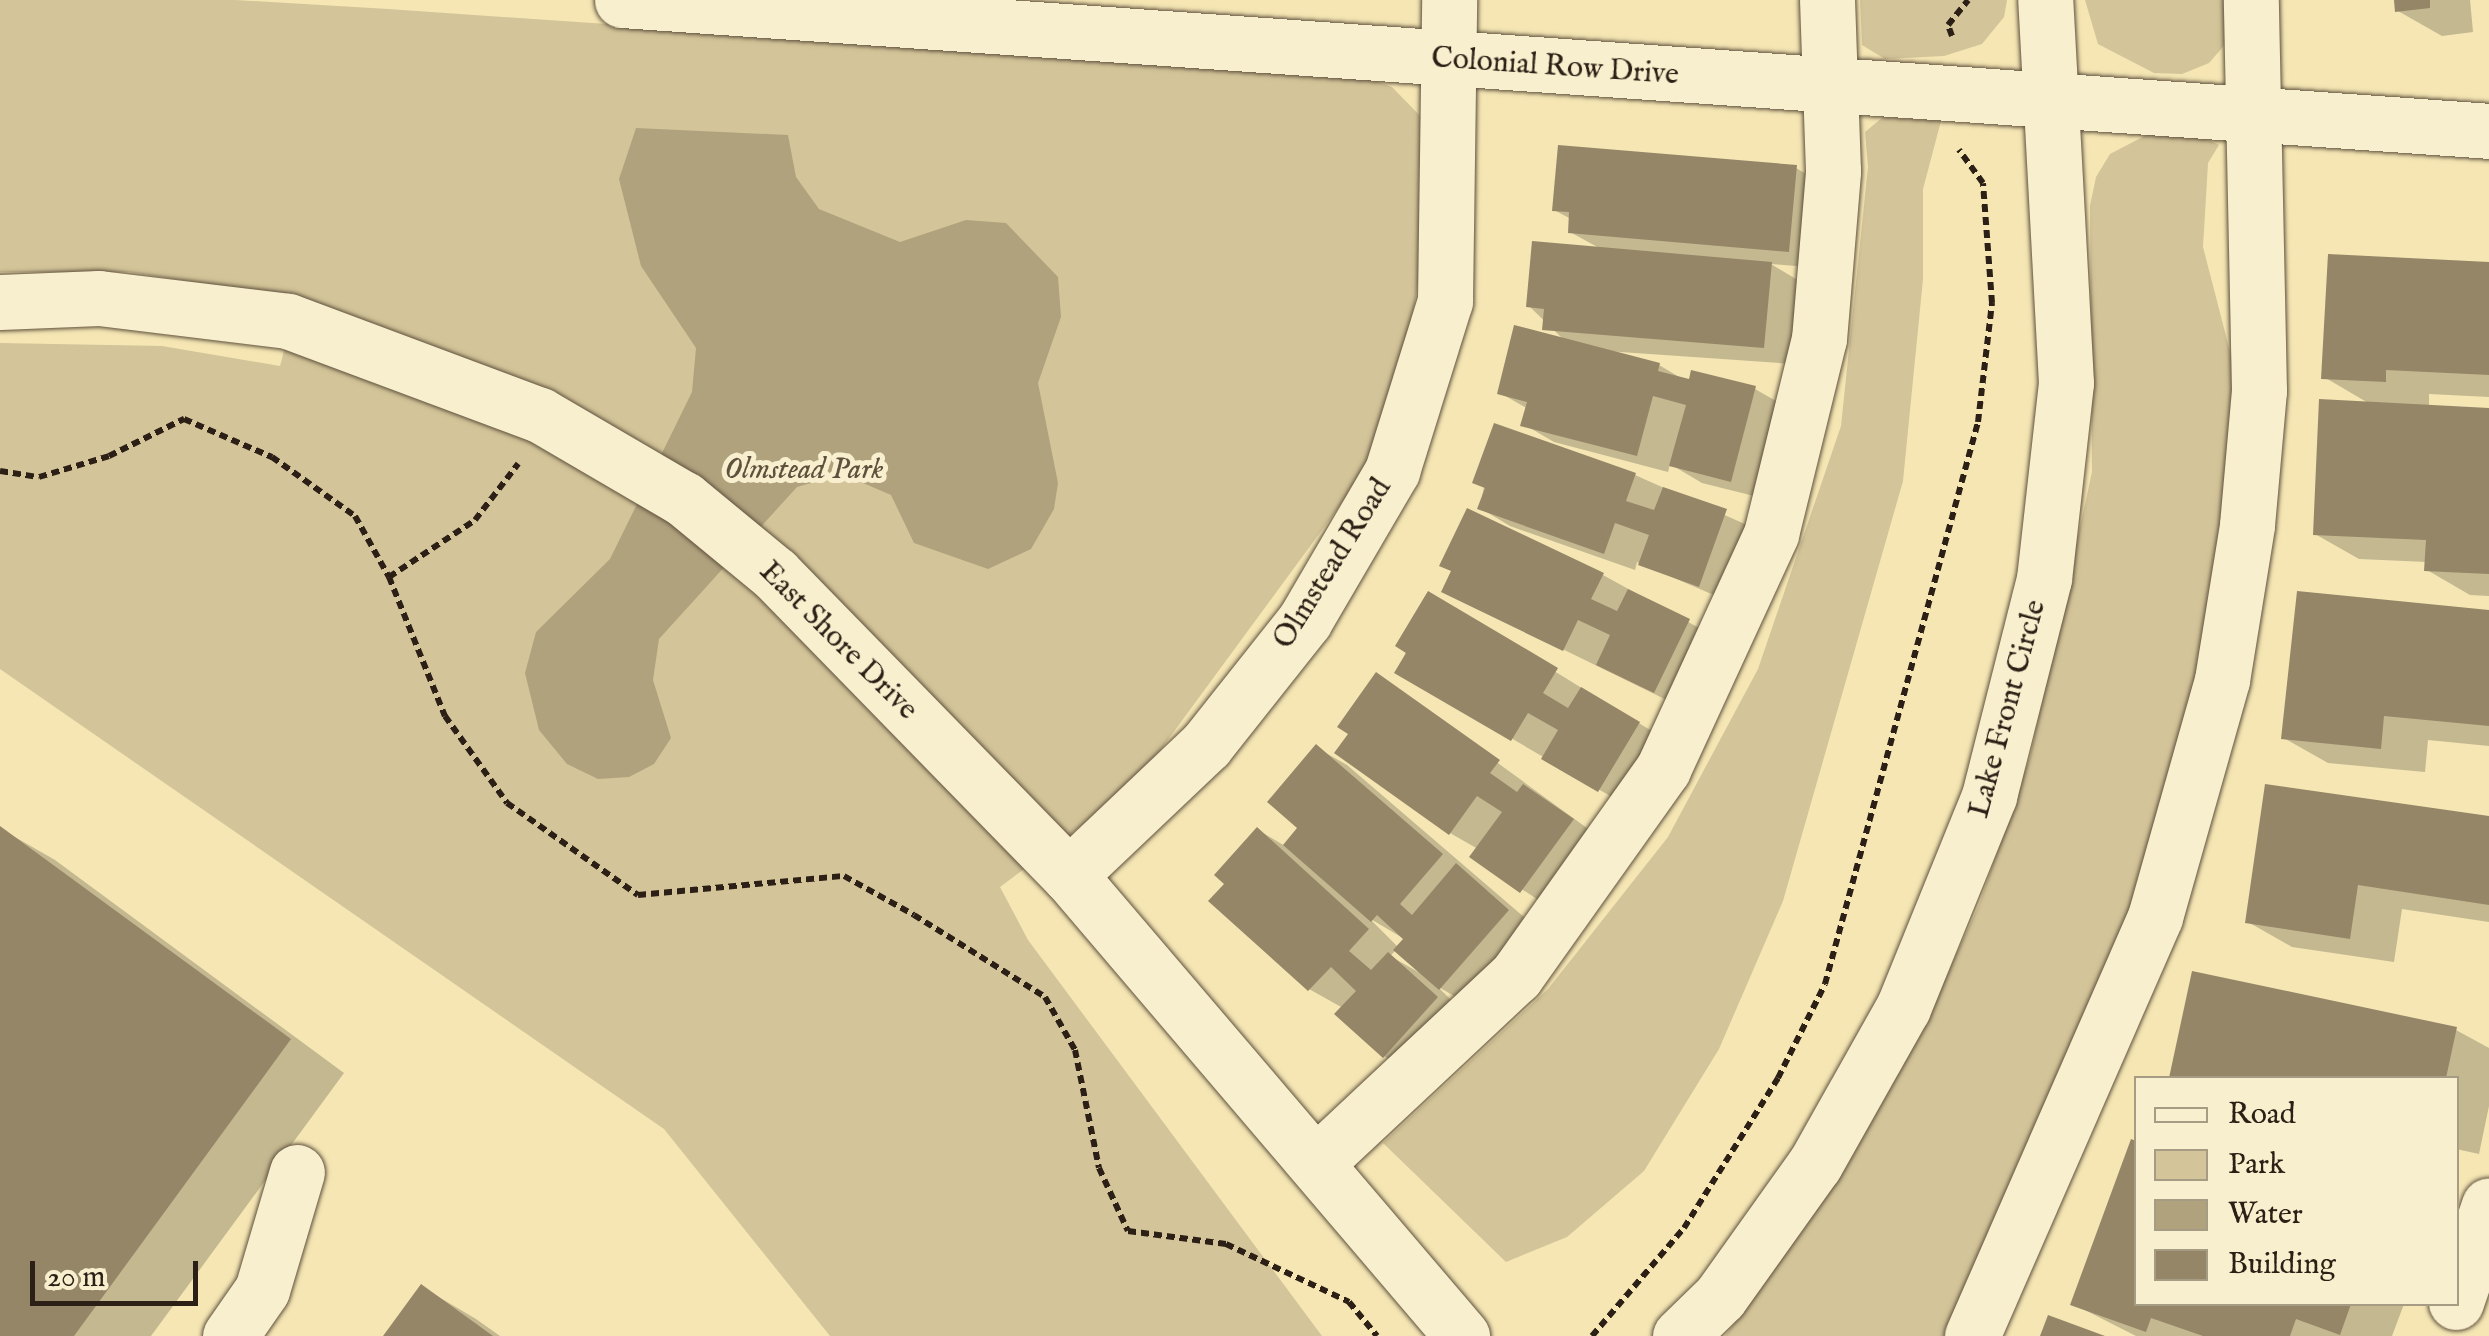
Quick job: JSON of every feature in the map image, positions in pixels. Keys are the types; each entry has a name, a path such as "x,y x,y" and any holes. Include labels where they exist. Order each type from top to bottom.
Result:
{"street":[{"name":"Colonial Row Drive","path":"622,0 731,4 1450,61 2051,96 2489,131"},
{"name":"Olmstead Road","path":"1070,874 1206,745 1305,620 1392,471 1445,301 1448,0"},
{"path":"1316,1164 1516,976 1662,769 1771,534 1819,340 1833,172 1827,0"},
{"name":"Lake Front Circle","path":"1680,1336 1720,1297 1815,1164 1903,1008 1989,796 2044,580 2066,383 2044,0"},
{"path":"1972,1336 2154,917 2222,680 2248,525 2259,391 2258,115 2251,0"},
{"name":"East Shore Drive","path":"0,302 99,298 288,321 433,370 601,446 684,499 774,574 1070,874 1462,1336"},
{"path":"230,1336 262,1290 297,1172"},
{"path":"2459,1294 2489,1206"},
{"path":"2445,1336 2455,1306"}],"path":[{"path":"1592,1336 1668,1250 1739,1142 1814,1009 1834,956 1876,780 1978,422 1992,303 1983,183 1974,163 1955,146 1961,91 1948,24 1968,0"},
{"path":"0,470 39,478 110,456 184,420 272,456 355,516 389,577 445,716 507,803 638,895 844,876 1046,997 1075,1050 1098,1168 1128,1231 1226,1244 1350,1302 1376,1336"}],"green space":[{"name":"Olmstead Park","path":"0,0 235,0 388,9 1363,76 1392,87 1428,124 1434,184 1407,350 1369,466 1134,786 1000,887 1028,940 1322,1336 830,1336 664,1129 0,669 0,343 162,346 280,366 298,298 129,272 0,272"},
{"path":"1860,0 2007,0 2004,17 1982,44 1944,56 1885,59 1862,45"},
{"path":"2085,0 2233,0 2234,34 2209,63 2182,74 2154,73 2098,44"},
{"path":"1883,117 1941,121 1923,189 1923,279 1903,481 1783,901 1719,1049 1644,1171 1567,1237 1506,1262 1383,1143 1548,989 1668,837 1758,669 1841,426 1868,167 1865,132"},
{"path":"2158,129 2189,131 2219,145 2208,163 2203,247 2240,390 2190,745 2132,926 1947,1336 1725,1336 1826,1196 1916,1042 1979,905 2030,757 2092,472 2090,206 2096,177 2110,154"}],"water":[{"path":"636,128 788,135 796,177 819,209 900,242 966,220 1006,223 1058,277 1061,317 1038,383 1058,483 1054,509 1031,549 988,569 914,543 891,495 842,474 797,487 659,639 653,680 671,738 654,764 629,777 598,779 567,764 539,730 525,673 536,632 610,559 692,392 696,348 641,266 619,179"}],"building":[{"path":"2394,0 2430,0 2430,8 2395,12"},
{"path":"1558,145 1797,165 1789,252 1568,233 1569,212 1552,211"},
{"path":"1532,241 1772,262 1764,348 1542,330 1544,309 1526,307"},
{"path":"2328,254 2489,262 2489,375 2386,370 2386,382 2321,379"},
{"path":"1514,325 1660,363 1658,371 1689,379 1691,370 1756,386 1731,482 1669,466 1686,405 1653,396 1637,456 1520,426 1527,402 1497,394"},
{"path":"2319,399 2489,408 2489,574 2424,571 2426,540 2313,535"},
{"path":"1494,423 1636,473 1626,501 1654,510 1663,487 1727,509 1699,587 1638,565 1649,535 1615,523 1604,554 1477,509 1485,488 1472,483"},
{"path":"1467,508 1604,573 1591,599 1617,611 1628,589 1690,619 1654,693 1596,665 1610,635 1578,620 1563,651 1441,592 1451,571 1439,566"},
{"path":"1428,591 1558,668 1543,693 1568,708 1581,687 1640,722 1598,792 1541,759 1558,730 1528,713 1511,741 1394,673 1406,653 1395,646"},
{"path":"2297,591 2489,610 2489,726 2384,716 2381,749 2281,739"},
{"path":"1376,672 1500,760 1490,773 1517,792 1523,784 1574,819 1520,893 1469,857 1502,812 1477,796 1449,835 1334,753 1348,734 1337,727"},
{"path":"1316,744 1443,854 1400,904 1412,915 1456,863 1509,910 1439,990 1393,950 1403,939 1377,915 1371,922 1283,845 1297,828 1267,802"},
{"path":"2265,784 2489,816 2489,905 2358,885 2350,939 2245,923"},
{"path":"0,826 291,1039 74,1336 0,1336"},
{"path":"1257,827 1369,929 1349,951 1371,970 1388,952 1438,997 1383,1058 1334,1014 1356,991 1331,967 1308,991 1208,901 1224,884 1214,875"},
{"path":"2192,971 2457,1027 2446,1076 2169,1076"},
{"path":"2131,1139 2134,1306 2350,1306 2340,1335 2296,1319 2290,1336 2203,1336 2151,1318 2146,1332 2070,1305"},
{"path":"421,1284 493,1336 383,1336"},
{"path":"2048,1315 2105,1336 2040,1336"}]}
